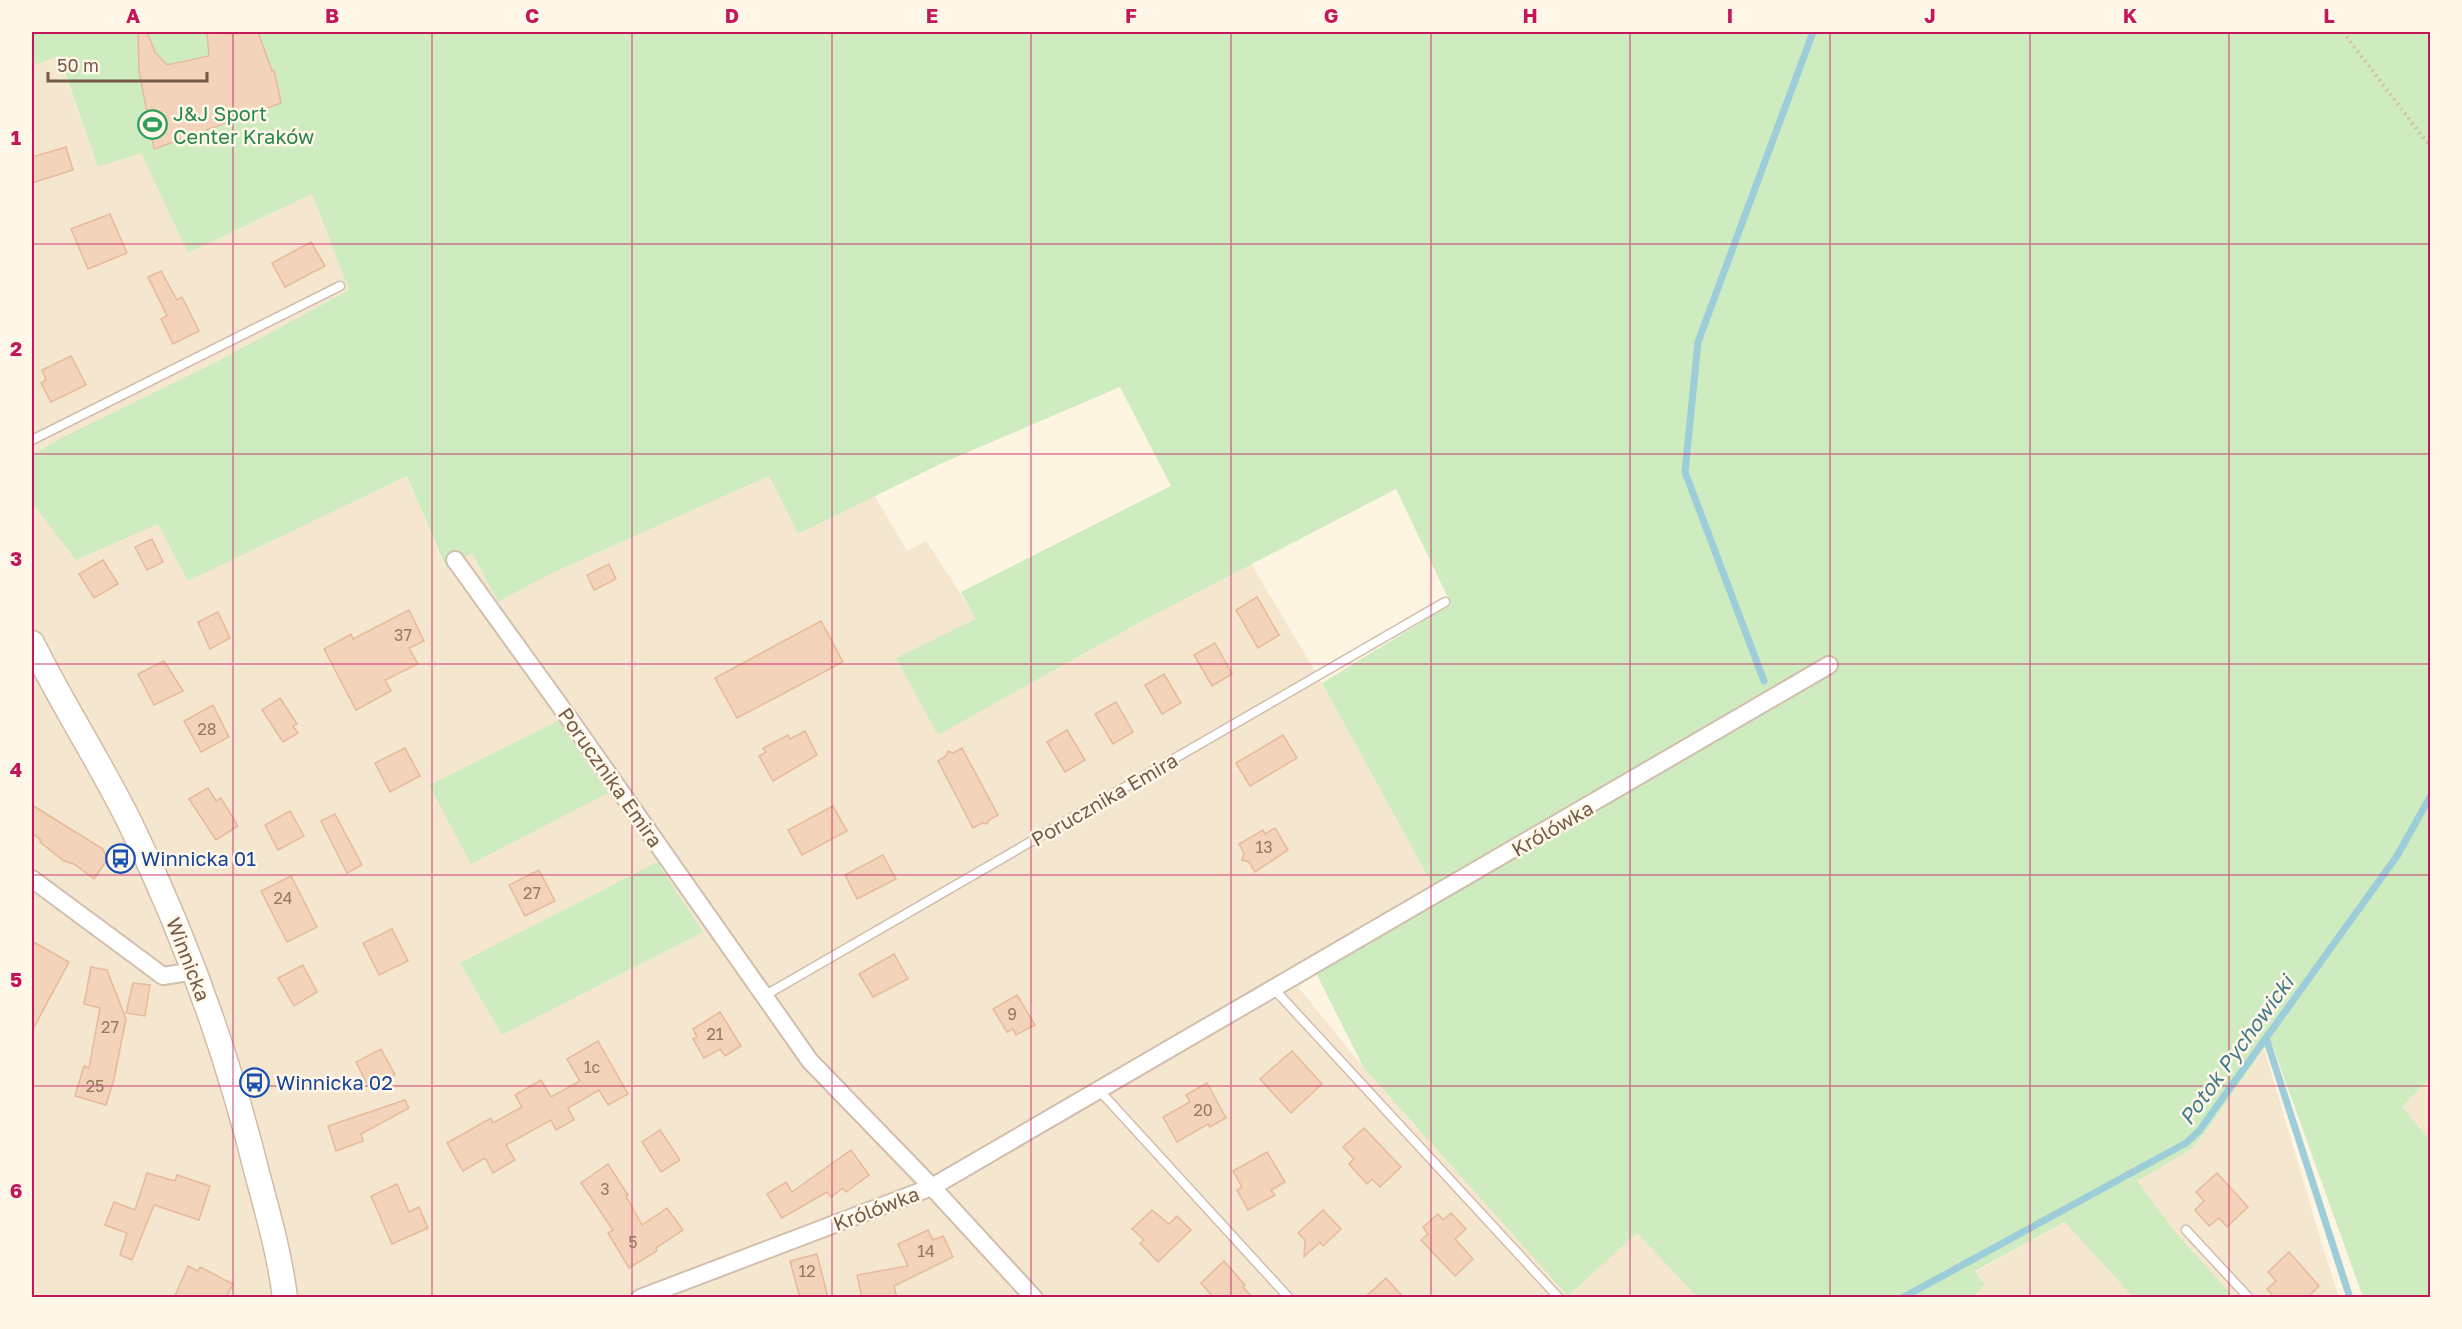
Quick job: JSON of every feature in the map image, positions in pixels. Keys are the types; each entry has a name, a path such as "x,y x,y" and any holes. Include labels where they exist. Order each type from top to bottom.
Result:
{"street":[{"name":"Porucznika Emira","path":"454,560 810,1060 932,1186 1034,1298"},
{"name":"Winnicka","path":"32,643 129,821 157,878 195,971 251,1148 285,1298"},
{"name":"Królówka","path":"640,1298 932,1186 1829,665"},
{"path":"32,879 163,976 195,971"}],"lane":[{"path":"32,440 340,286"},
{"name":"Porucznika Emira","path":"764,996 1445,602"},
{"path":"1274,989 1559,1298"},
{"path":"1098,1089 1289,1298"},
{"path":"2186,1230 2248,1298"}],"path":[{"path":"2343,32 2430,144"}],"shaded area":[{"path":"58,56 98,167 141,152 188,253 312,194 349,290 216,362 57,440 32,455 32,66"},
{"path":"407,476 445,568 472,553 498,602 550,574 769,476 798,534 875,496 907,551 926,541 977,619 939,734 1250,562 1322,683 1433,886 1298,987 1364,1068 1568,1295 1637,1233 1697,1297 32,1297 32,503 76,560 158,523 188,580","holes":["657,862 703,932 502,1035 461,963"]},
{"path":"2264,1048 2339,1297 2234,1297 2176,1233 2136,1181 2190,1150 2204,1134"},
{"path":"2430,1079 2430,1140 2402,1107"},
{"path":"2066,1222 2133,1297 1974,1298 1985,1285 1975,1272"}],"green space":[{"path":"32,32 2430,32 2430,1079 2402,1107 2430,1140 2430,1297 2363,1297 2273,1047 2264,1048 2204,1134 2190,1150 2137,1181 2176,1233 2234,1297 2133,1297 2065,1222 1975,1271 1985,1285 1974,1297 1697,1297 1637,1233 1568,1296 1364,1068 1317,975 1433,886 1322,683 1451,604 1396,489 1148,618 938,735 896,658 976,619 961,592 1171,486 1120,387 938,465 798,534 769,476 550,574 498,602 472,553 446,568 407,476 188,581 158,524 76,560 32,503 32,455 57,440 216,362 349,290 312,194 188,253 141,153 98,167 59,56 32,66"},
{"path":"558,721 608,793 471,864 429,785"},
{"path":"657,862 703,932 502,1035 460,963"}],"building":[{"path":"138,32 147,32 155,52 167,65 209,56 207,32 258,32 272,71 274,70 281,103 154,149 139,71"},
{"path":"66,147 73,170 32,183 32,157"},
{"path":"110,214 127,253 88,269 71,229"},
{"path":"311,242 325,266 285,287 272,263"},
{"path":"161,271 177,300 182,297 199,331 173,344 161,319 167,316 148,277"},
{"path":"71,356 86,385 51,402 41,383 46,380 42,370"},
{"path":"152,539 163,562 147,570 135,547"},
{"path":"103,560 118,584 94,598 79,574"},
{"path":"609,564 616,579 594,590 587,575"},
{"path":"1257,597 1279,635 1258,648 1236,610"},
{"path":"409,610 424,641 409,648 418,664 385,680 391,691 356,710 324,649 351,634 353,639"},
{"path":"218,612 230,638 210,649 198,622"},
{"path":"821,621 843,662 737,718 715,678"},
{"path":"1215,643 1232,674 1212,686 1194,655"},
{"path":"164,661 183,691 154,705 138,674"},
{"path":"1164,674 1181,703 1162,714 1145,685"},
{"path":"280,698 297,724 293,726 298,733 283,742 262,710"},
{"path":"1116,702 1133,732 1113,744 1095,714"},
{"path":"213,705 229,737 201,752 184,721"},
{"path":"1067,730 1085,760 1065,772 1047,742"},
{"path":"805,731 817,755 773,781 759,756 766,752 763,748 788,735 790,739"},
{"path":"1283,735 1297,758 1250,786 1236,763"},
{"path":"405,748 420,776 390,792 375,763"},
{"path":"962,748 998,815 989,820 987,824 982,823 973,828 938,761 946,756 948,751 953,753"},
{"path":"208,788 216,801 221,798 238,826 216,840 189,799"},
{"path":"32,805 103,849 107,860 94,879 74,864 64,861 32,833"},
{"path":"833,806 847,831 802,855 788,830"},
{"path":"290,811 304,836 278,850 265,825"},
{"path":"335,814 362,865 347,873 321,821"},
{"path":"1275,828 1288,850 1255,872 1249,862 1242,860 1244,853 1239,844 1263,830 1265,834"},
{"path":"883,855 896,879 857,899 845,875"},
{"path":"539,870 555,901 525,916 509,885"},
{"path":"291,876 317,927 287,942 261,891"},
{"path":"392,929 408,961 379,975 363,943"},
{"path":"32,941 69,962 32,1031"},
{"path":"894,954 908,979 873,997 859,974"},
{"path":"303,965 317,992 294,1006 278,978"},
{"path":"91,967 107,970 126,1019 114,1079 106,1105 75,1096 84,1066 89,1068 100,1008 84,1004"},
{"path":"133,983 150,985 145,1016 126,1013"},
{"path":"1017,995 1035,1025 1016,1035 1013,1029 1007,1032 993,1009"},
{"path":"720,1012 741,1046 725,1056 720,1049 704,1058 693,1039 697,1037 693,1029"},
{"path":"598,1041 628,1094 608,1105 599,1090 568,1108 574,1120 556,1130 551,1120 506,1145 515,1160 493,1173 485,1158 463,1171 447,1143 491,1118 493,1123 522,1107 515,1095 541,1080 551,1097 580,1081 567,1059"},
{"path":"381,1049 395,1075 369,1088 356,1062"},
{"path":"1292,1051 1322,1084 1291,1113 1260,1079"},
{"path":"1207,1083 1226,1118 1210,1127 1208,1124 1177,1142 1163,1117 1190,1102 1186,1095"},
{"path":"405,1100 409,1108 361,1134 363,1141 336,1151 328,1126"},
{"path":"1364,1128 1401,1167 1380,1187 1372,1179 1367,1184 1349,1164 1354,1159 1343,1147"},
{"path":"660,1130 680,1160 661,1172 642,1142"},
{"path":"851,1150 869,1175 846,1192 843,1188 831,1197 827,1192 782,1218 767,1194 786,1182 792,1192"},
{"path":"1267,1152 1285,1182 1271,1190 1275,1195 1248,1210 1237,1190 1242,1187 1233,1171"},
{"path":"608,1164 628,1195 626,1196 642,1225 667,1208 683,1230 656,1248 657,1251 629,1268 608,1233 613,1230 581,1183"},
{"path":"147,1173 175,1181 177,1175 210,1186 199,1220 154,1205 132,1260 120,1255 127,1233 105,1225 114,1202 135,1210"},
{"path":"2217,1173 2248,1207 2227,1227 2219,1218 2209,1226 2195,1210 2204,1201 2196,1192"},
{"path":"397,1184 409,1212 419,1207 428,1228 392,1244 371,1196"},
{"path":"1152,1210 1169,1224 1177,1216 1191,1230 1158,1262 1140,1243 1144,1240 1132,1229"},
{"path":"1323,1210 1341,1229 1323,1246 1320,1242 1304,1257 1305,1240 1298,1233"},
{"path":"1451,1213 1466,1229 1455,1239 1473,1259 1455,1276 1421,1240 1428,1234 1423,1227 1438,1214 1443,1220"},
{"path":"928,1230 933,1240 943,1236 953,1257 894,1286 897,1298 862,1298 857,1275 908,1266 898,1244"},
{"path":"2289,1252 2319,1286 2307,1298 2275,1298 2267,1289 2276,1281 2268,1272"},
{"path":"817,1254 828,1298 800,1298 790,1261"},
{"path":"1224,1261 1253,1298 1214,1298 1201,1283"},
{"path":"188,1266 198,1271 200,1267 233,1284 226,1298 174,1298"},
{"path":"1386,1278 1404,1298 1364,1298"}],"waterway":[{"path":"1764,681 1685,472 1698,342 1813,32"},
{"name":"Potok Pychowicki","path":"1902,1298 2186,1143 2199,1131 2397,856 2430,797"},
{"path":"2266,1038 2350,1298"}],"place":[{"name":"J&J Sport Center Kraków","path":"152,125"},
{"name":"Winnicka 01","path":"120,858"},
{"name":"Winnicka 02","path":"255,1082"}]}
